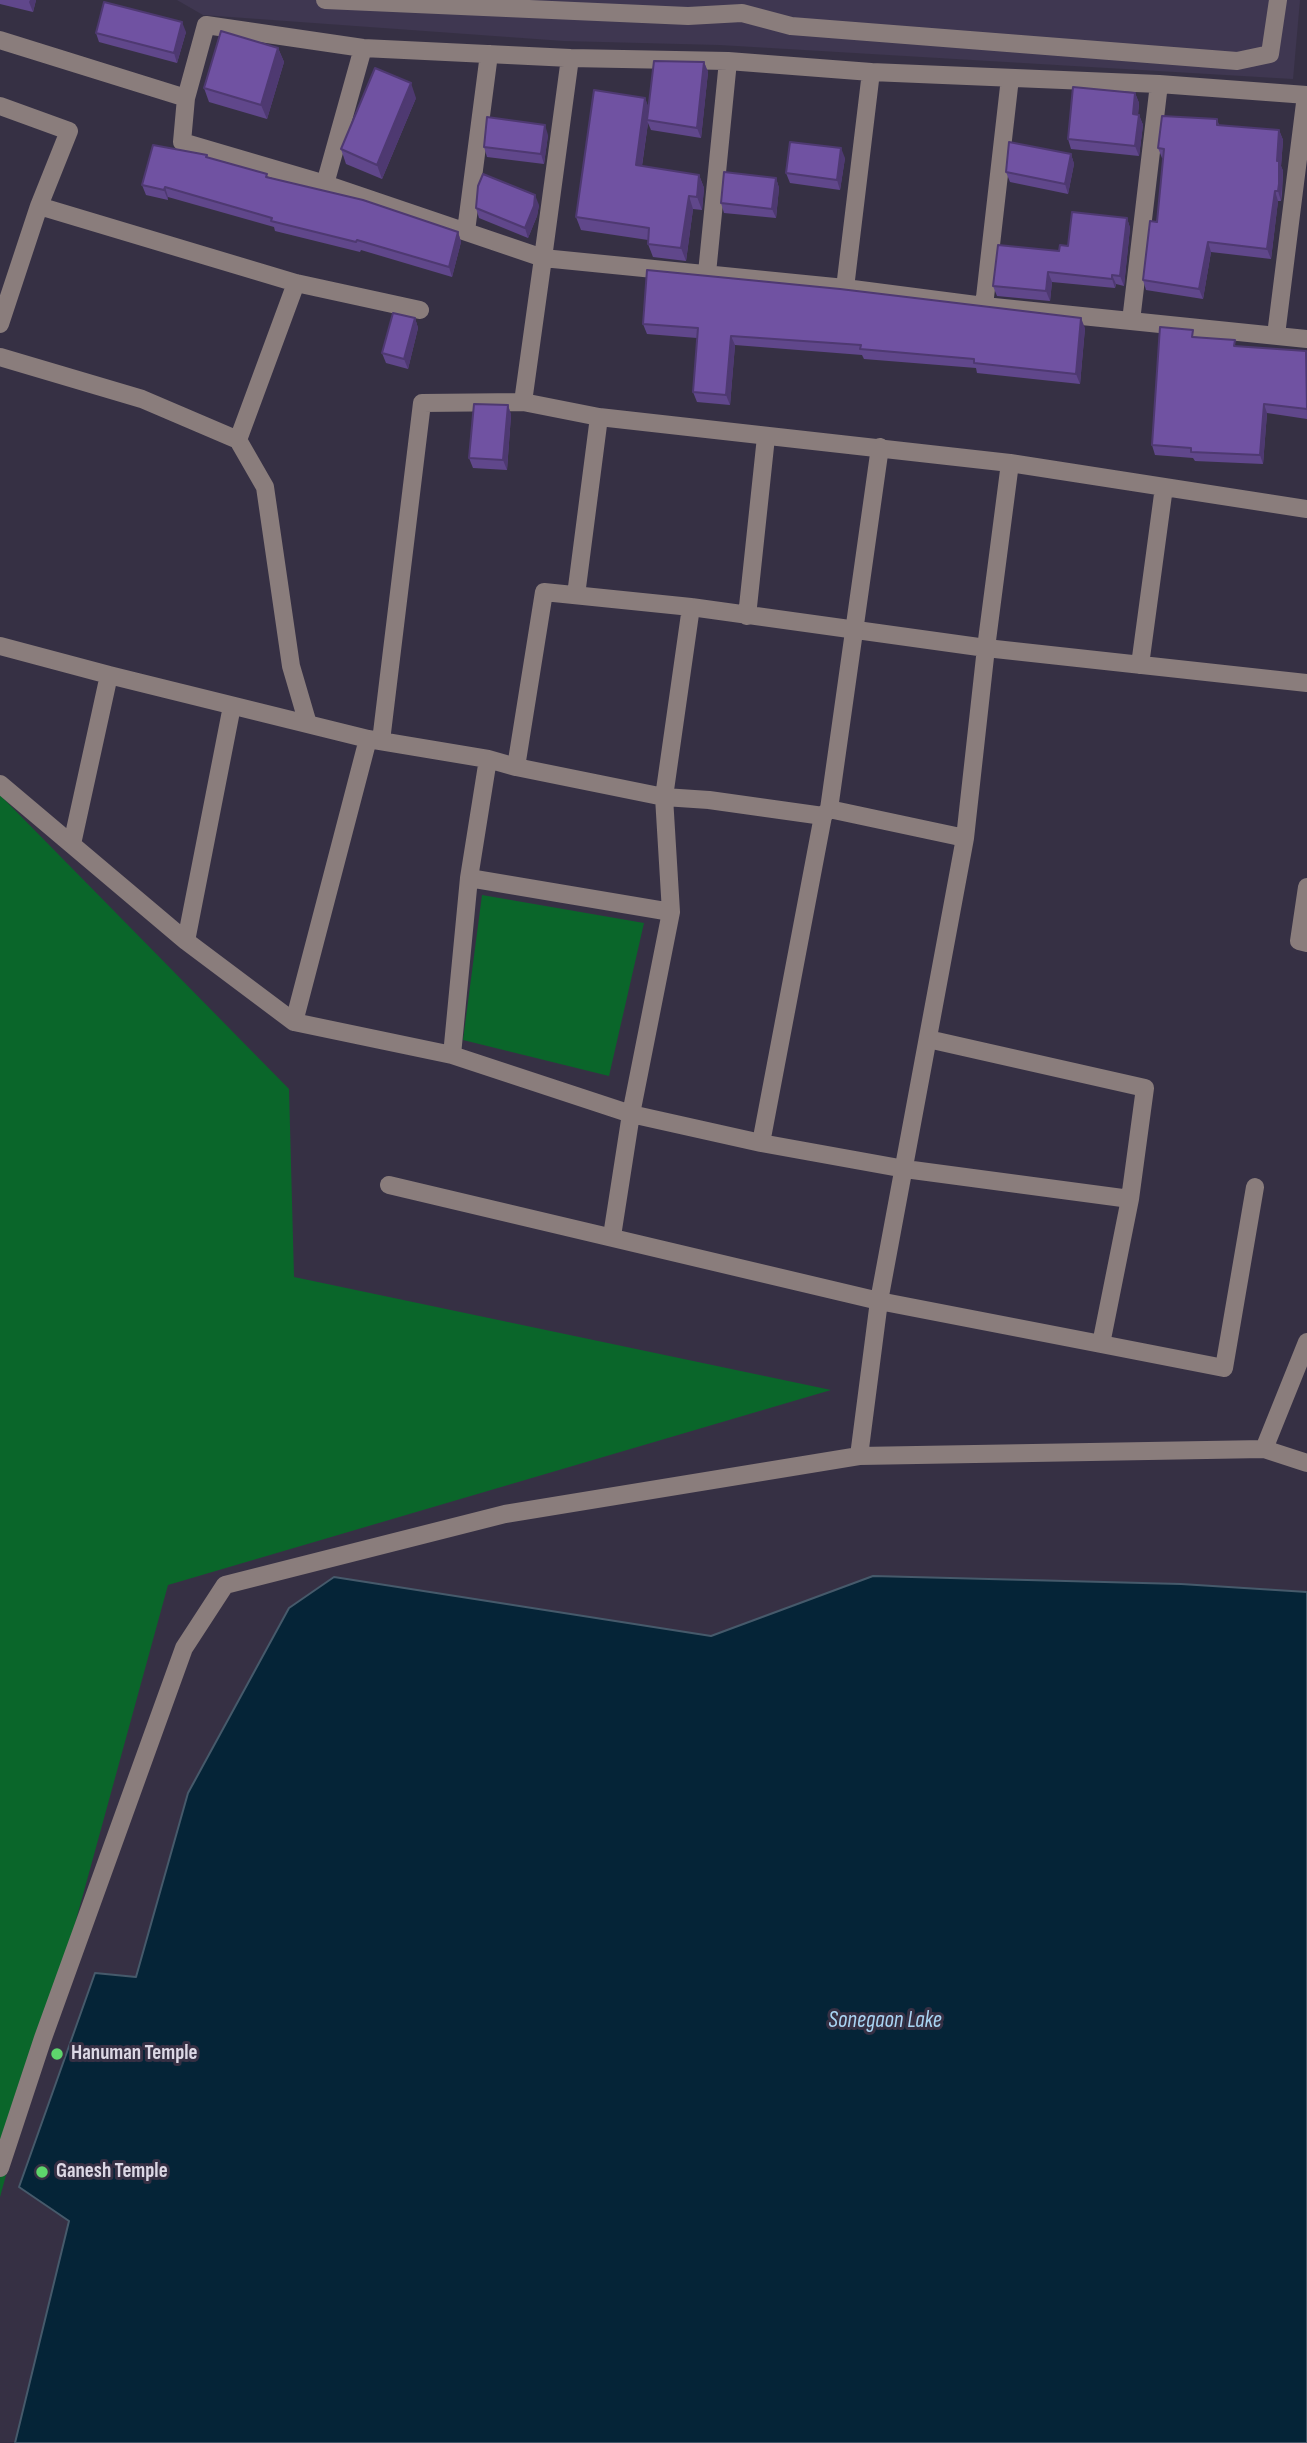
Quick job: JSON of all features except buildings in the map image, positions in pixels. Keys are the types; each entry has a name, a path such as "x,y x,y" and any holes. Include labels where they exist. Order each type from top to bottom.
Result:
{"street":[{"path":"325,0 688,16 742,13 791,26 1237,61 1270,54 1278,0"},
{"path":"1276,335 1307,95 1158,84 871,72 728,61 570,58 363,48 206,25 186,97 182,142 325,184 543,258 707,273 984,306 1307,339"},
{"path":"0,40 186,97"},
{"path":"325,184 363,48"},
{"path":"466,232 489,54"},
{"path":"523,402 570,58"},
{"path":"707,273 728,61"},
{"path":"845,288 871,72"},
{"path":"984,306 1010,78"},
{"path":"1131,321 1158,84"},
{"path":"0,106 69,131 39,206 0,324"},
{"path":"39,206 296,283 420,310"},
{"path":"238,440 296,283"},
{"path":"0,357 142,399 238,440 265,487 290,666 308,724"},
{"path":"294,1022 374,740 422,403 523,402 599,417 1010,463 1307,509"},
{"path":"576,595 599,417"},
{"path":"747,616 766,437"},
{"path":"761,1143 826,812 880,447"},
{"path":"859,1456 879,1301 965,838 1010,463"},
{"path":"1140,665 1164,487"},
{"path":"516,767 544,592 691,607 986,648 1307,683"},
{"path":"612,1236 631,1114 671,912 664,797 691,607"},
{"path":"0,646 374,740 488,759 664,797 826,812 965,838"},
{"path":"72,844 109,675"},
{"path":"186,941 233,706"},
{"path":"452,1055 469,878 488,759"},
{"path":"0,784 186,941 294,1022 452,1055 631,1114 761,1143 905,1169 1130,1199"},
{"path":"469,878 671,912"},
{"path":"1307,887 1299,941 1307,943"},
{"path":"928,1039 1144,1088 1130,1199 1101,1344"},
{"path":"389,1185 879,1301 1224,1368 1255,1187"},
{"path":"1264,1449 1307,1342"},
{"path":"0,2168 43,2038 184,1648 225,1585 505,1514 859,1456 1264,1449 1307,1464"}],"shaded area":[{"path":"177,0 1300,0 1293,79 720,45 564,41 203,15"}],"green space":[{"path":"0,795 289,1089 294,1277 831,1390 168,1585 0,2197"},
{"path":"482,895 644,923 609,1076 463,1040"}],"water":[{"name":"Sonegaon Lake","path":"873,1576 1181,1584 1307,1592 1307,2443 15,2443 69,2221 19,2187 95,1973 136,1977 188,1793 289,1608 334,1577 711,1636"}],"place":[{"name":"Hanuman Temple","path":"57,2054"},
{"name":"Ganesh Temple","path":"42,2172"}]}
